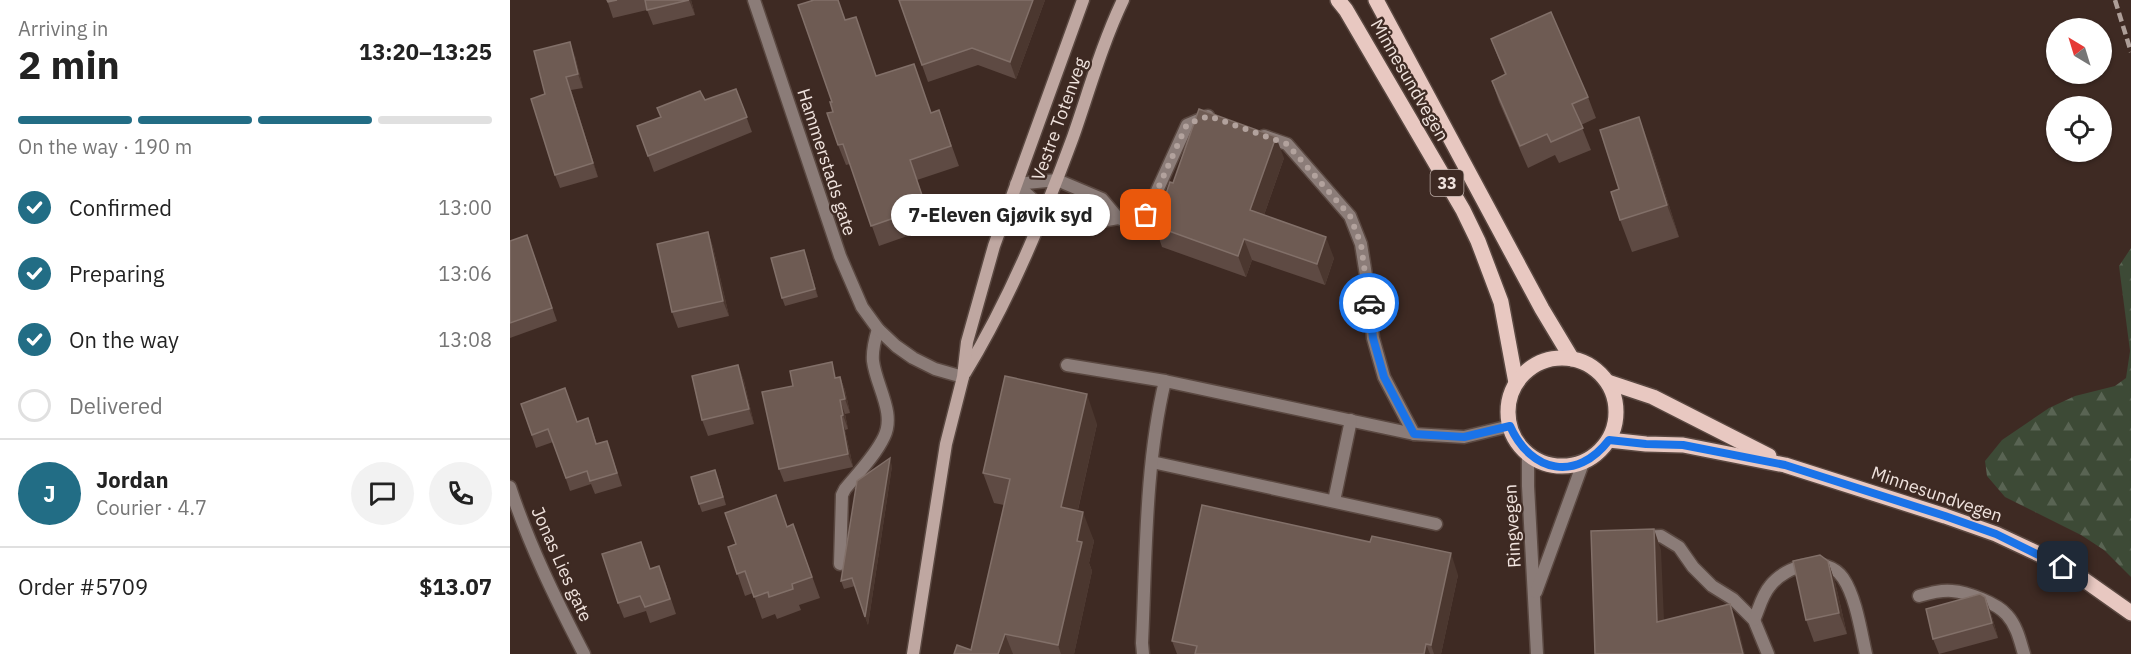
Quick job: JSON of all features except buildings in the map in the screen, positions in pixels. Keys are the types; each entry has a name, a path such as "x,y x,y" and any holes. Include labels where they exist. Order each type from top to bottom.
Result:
{"main road":[{"name":"Vestre Totenveg","path":"913,654 946,444 963,377 966,342 994,246 1083,0"},
{"name":"Vestre Totenveg","path":"963,377 1001,308 1045,211 1109,32 1123,0"},
{"name":"Minnesundvegen","path":"1338,0 1458,201 1478,241 1501,302 1516,383 1508,409 1510,426"},
{"name":"Minnesundvegen","path":"1377,1 1542,309 1572,359 1593,367 1608,382 1653,397 1785,465"},
{"path":"1516,383 1525,372 1541,362 1554,358 1572,359"},
{"path":"1510,426 1517,441 1528,454 1549,465 1570,466 1583,463 1600,451 1609,440 1617,415 1616,401 1608,382"},
{"name":"Minnesundvegen","path":"1609,440 1683,445 1785,465 1945,516 1996,534 2043,556 2083,579 2131,613"}],"street":[{"name":"Hammerstads gate","path":"754,0 840,256 862,307 878,329 913,358 935,369 963,377"},
{"path":"1016,184 1057,180 1102,199 1118,218 1134,224 1146,215 1187,124 1209,116 1220,120"},
{"path":"1253,132 1287,144 1350,216 1361,244 1376,348 1384,377 1414,434"},
{"path":"1016,184 1045,211 1090,223 1118,218"},
{"path":"840,564 844,489 873,455 885,436 888,413 873,361 874,342 878,329"},
{"path":"1067,364 1165,381 1414,434 1464,437 1510,426"},
{"path":"1143,654 1152,462 1156,419 1165,381"},
{"path":"1334,501 1351,420"},
{"name":"Ringvegen","path":"1528,454 1527,486 1537,654"},
{"path":"1152,462 1436,524"},
{"name":"Ringvegen","path":"1535,596 1583,463"},
{"name":"Jonas Lies gate","path":"510,487 520,516 557,601 584,654"},
{"path":"1627,538 1661,536 1679,547 1693,567 1712,586 1733,598 1754,620 1768,654"},
{"path":"1754,620 1769,586 1784,574 1798,567 1815,564 1834,568 1844,580 1854,607 1866,654"},
{"path":"1919,596 1936,591 1954,591 1995,604 2015,625 2024,654"}],"green space":[{"path":"2131,248 2131,577 2104,550 2081,535 2005,497 1987,476 1985,461 2002,440 2049,408 2075,396 2115,386 2126,378 2130,351 2119,266"}],"railway":[{"path":"2115,0 2131,52"}],"way so far":[{"path":"1146,215 1187,124 1209,116 1287,144 1350,216 1361,244 1369,303"}],"place":[{"name":"7-Eleven Gjøvik syd","path":"1146,215"}],"route":[{"path":"1369,303 1373,338 1384,377 1414,434 1464,437 1510,426 1517,441 1528,454 1549,465 1570,466 1583,463 1600,451 1609,440 1683,445 1785,465 1996,534 2063,567"}]}
